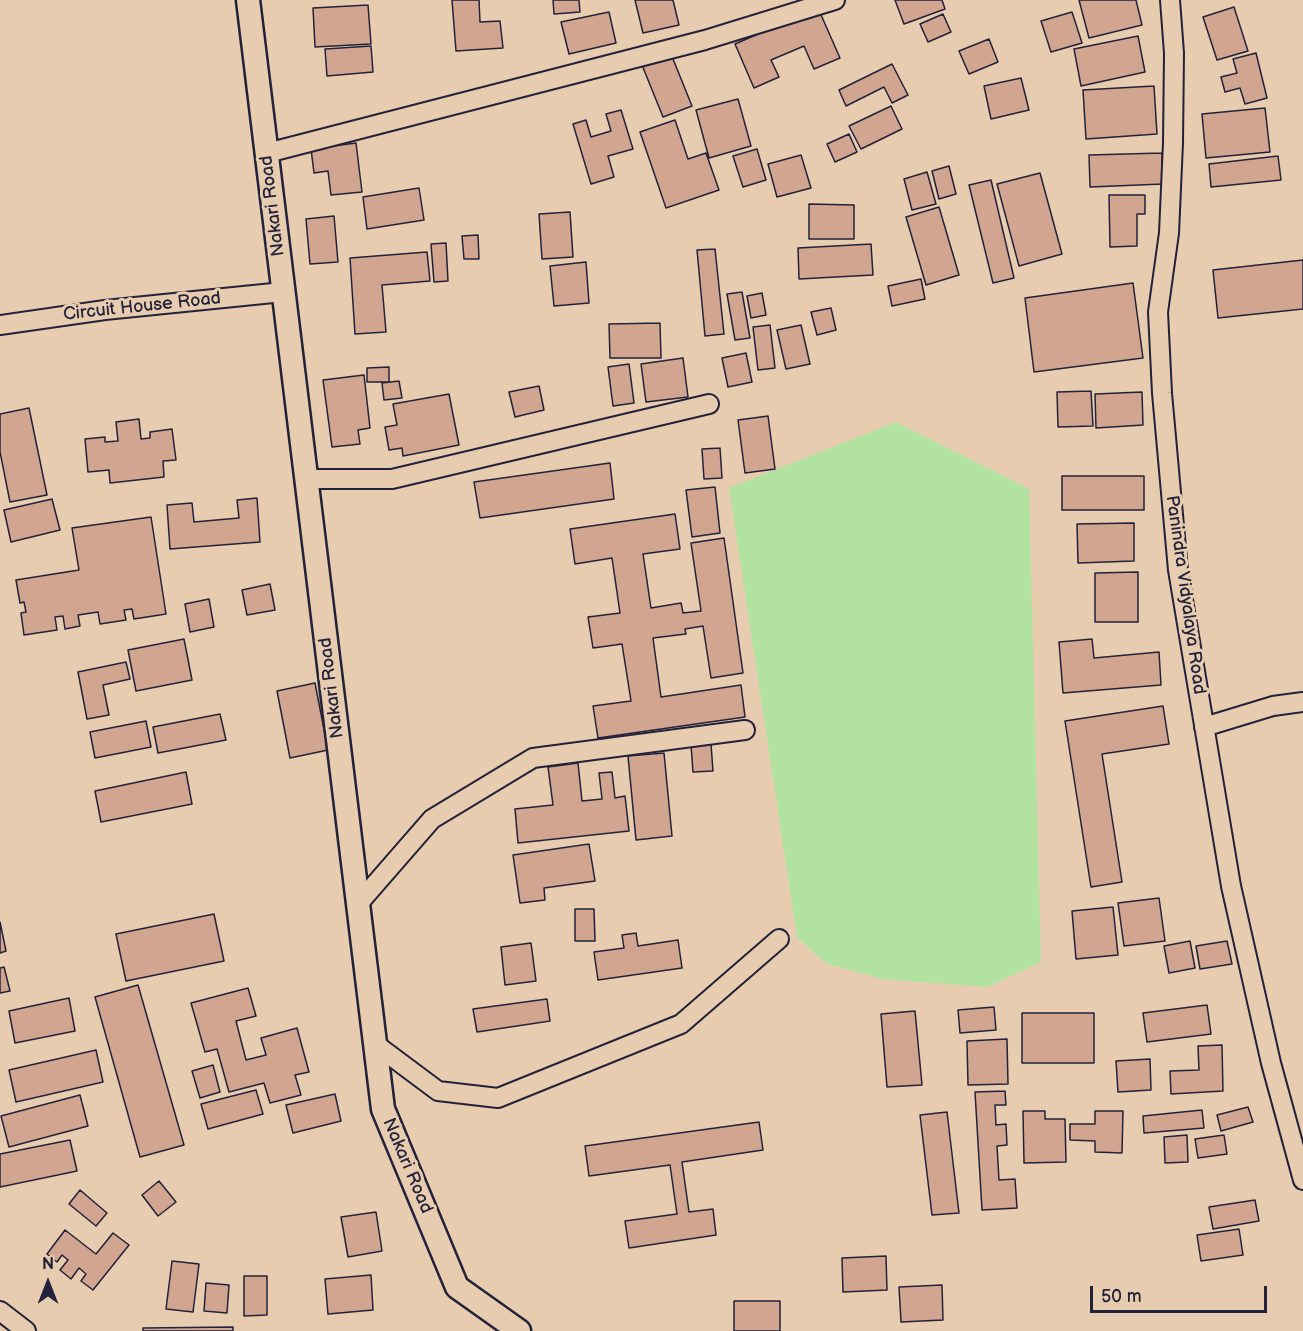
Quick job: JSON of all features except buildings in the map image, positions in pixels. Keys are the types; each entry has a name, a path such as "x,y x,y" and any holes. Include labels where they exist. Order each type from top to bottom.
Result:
{"street":[{"name":"Nakari Road","path":"248,0 383,1109 457,1287 519,1331"},
{"path":"267,153 705,40 835,0"},
{"name":"Panindra Vidyalaya Road","path":"1170,0 1174,53 1173,143 1168,233 1158,312 1178,570 1231,886 1271,1063 1303,1180"},
{"name":"Circuit House Road","path":"0,325 105,310 283,292"},
{"path":"306,479 392,479 709,404"},
{"path":"1204,727 1273,706 1303,702"},
{"path":"358,904 432,819 533,758 745,730"},
{"path":"375,1044 438,1091 498,1098 681,1024 779,939"},
{"path":"0,1311 26,1331"}],"green space":[{"path":"896,422 1029,489 1041,962 987,987 883,979 827,964 797,937 729,488"}]}
